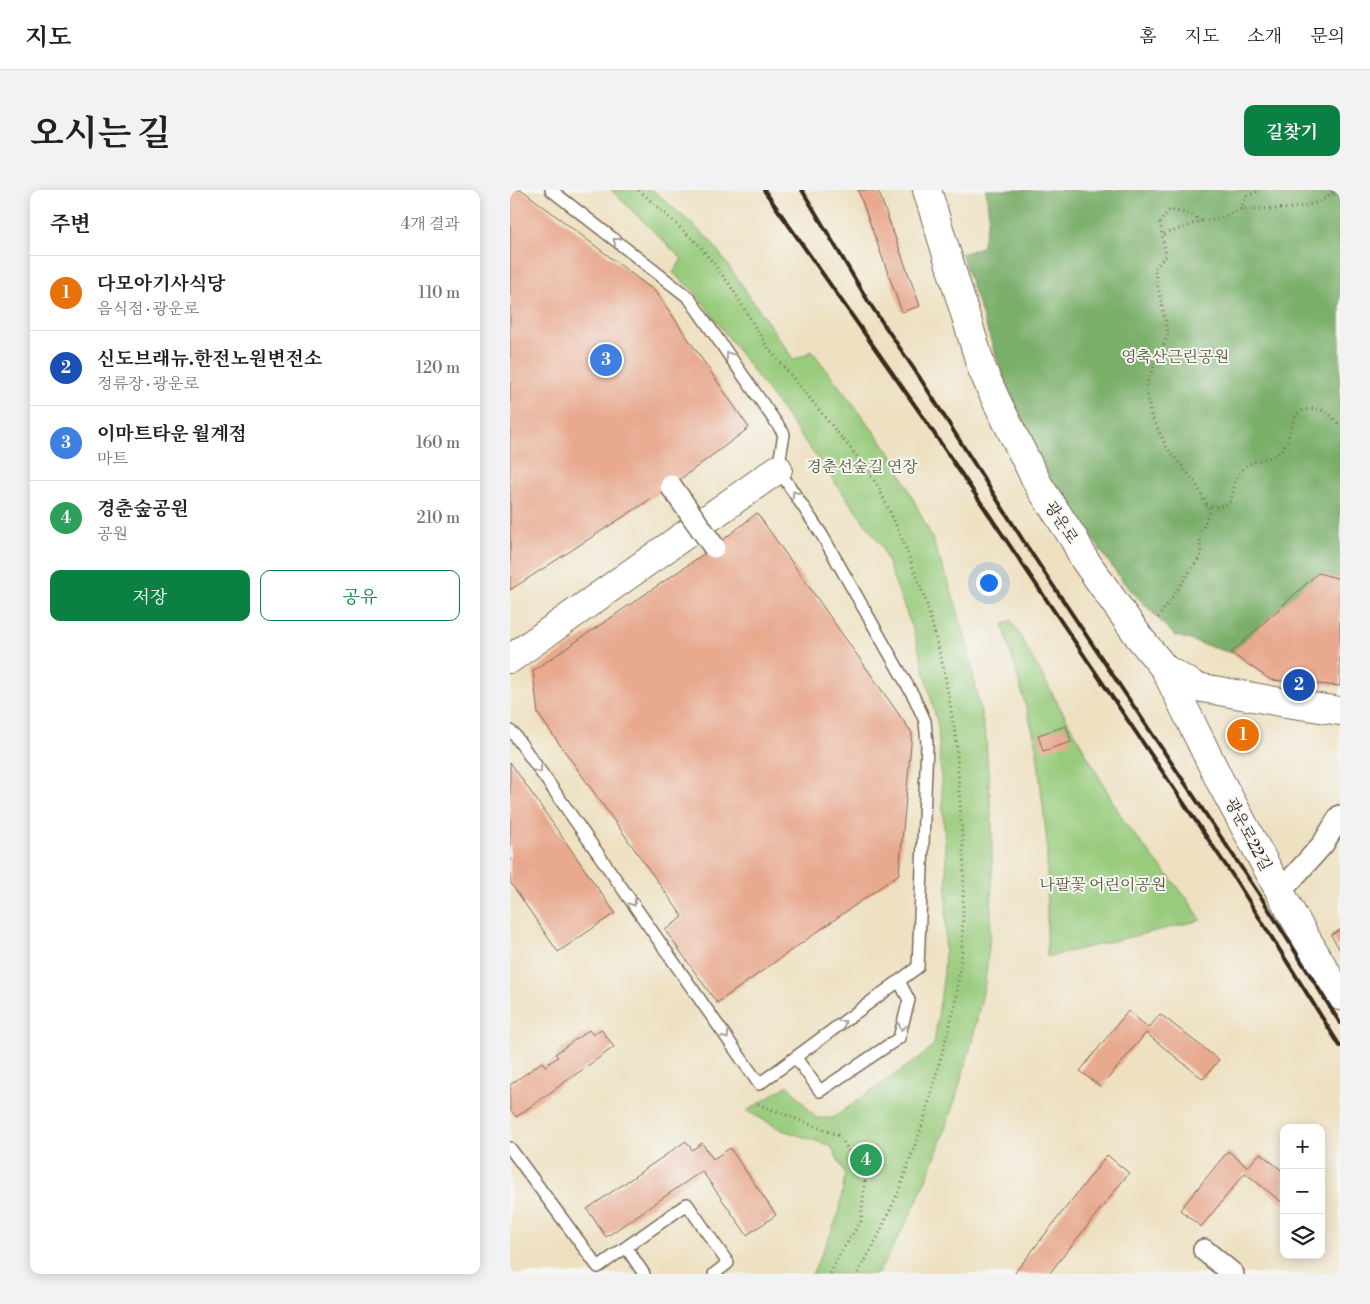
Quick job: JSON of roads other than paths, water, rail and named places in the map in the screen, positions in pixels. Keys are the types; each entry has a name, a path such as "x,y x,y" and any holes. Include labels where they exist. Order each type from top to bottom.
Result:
{"street":[{"name":"광운로","path":"927,190 982,369 1038,486 1074,539 1084,559 1139,637 1165,669 1197,687 1286,704 1340,711"},
{"path":"510,659 778,469"},
{"path":"671,486 714,547"},
{"name":"광운로22길","path":"1165,669 1220,781 1280,892 1340,996"},
{"path":"1280,892 1323,844 1340,816"},
{"path":"1204,1250 1233,1274"}],"lane":[{"path":"510,731 548,782 760,1084 918,967 927,744 925,721 914,697 822,536 778,469 784,434 689,298 551,190"},
{"path":"796,1058 820,1091 899,1038 909,1000 899,981"},
{"path":"510,1148 593,1270 687,1204 728,1263 714,1274"},
{"path":"626,1247 644,1274"}],"railway":[{"path":"764,190 921,414 1235,879 1340,1046"},
{"path":"802,190 868,301 918,375 1026,545 1261,897 1340,1023"}],"place":[{"name":"이마트타운 월계점","path":"606,360"},
{"name":"신도브래뉴.한전노원변전소","path":"1299,685"},
{"name":"다모아기사식당","path":"1243,735"},
{"name":"경춘숲공원","path":"866,1160"}],"park label":[{"name":"영축산근린공원","path":"1175,356"},
{"name":"경춘선숲길 연장","path":"862,466"},
{"name":"나팔꽃 어린이공원","path":"1103,884"}]}
